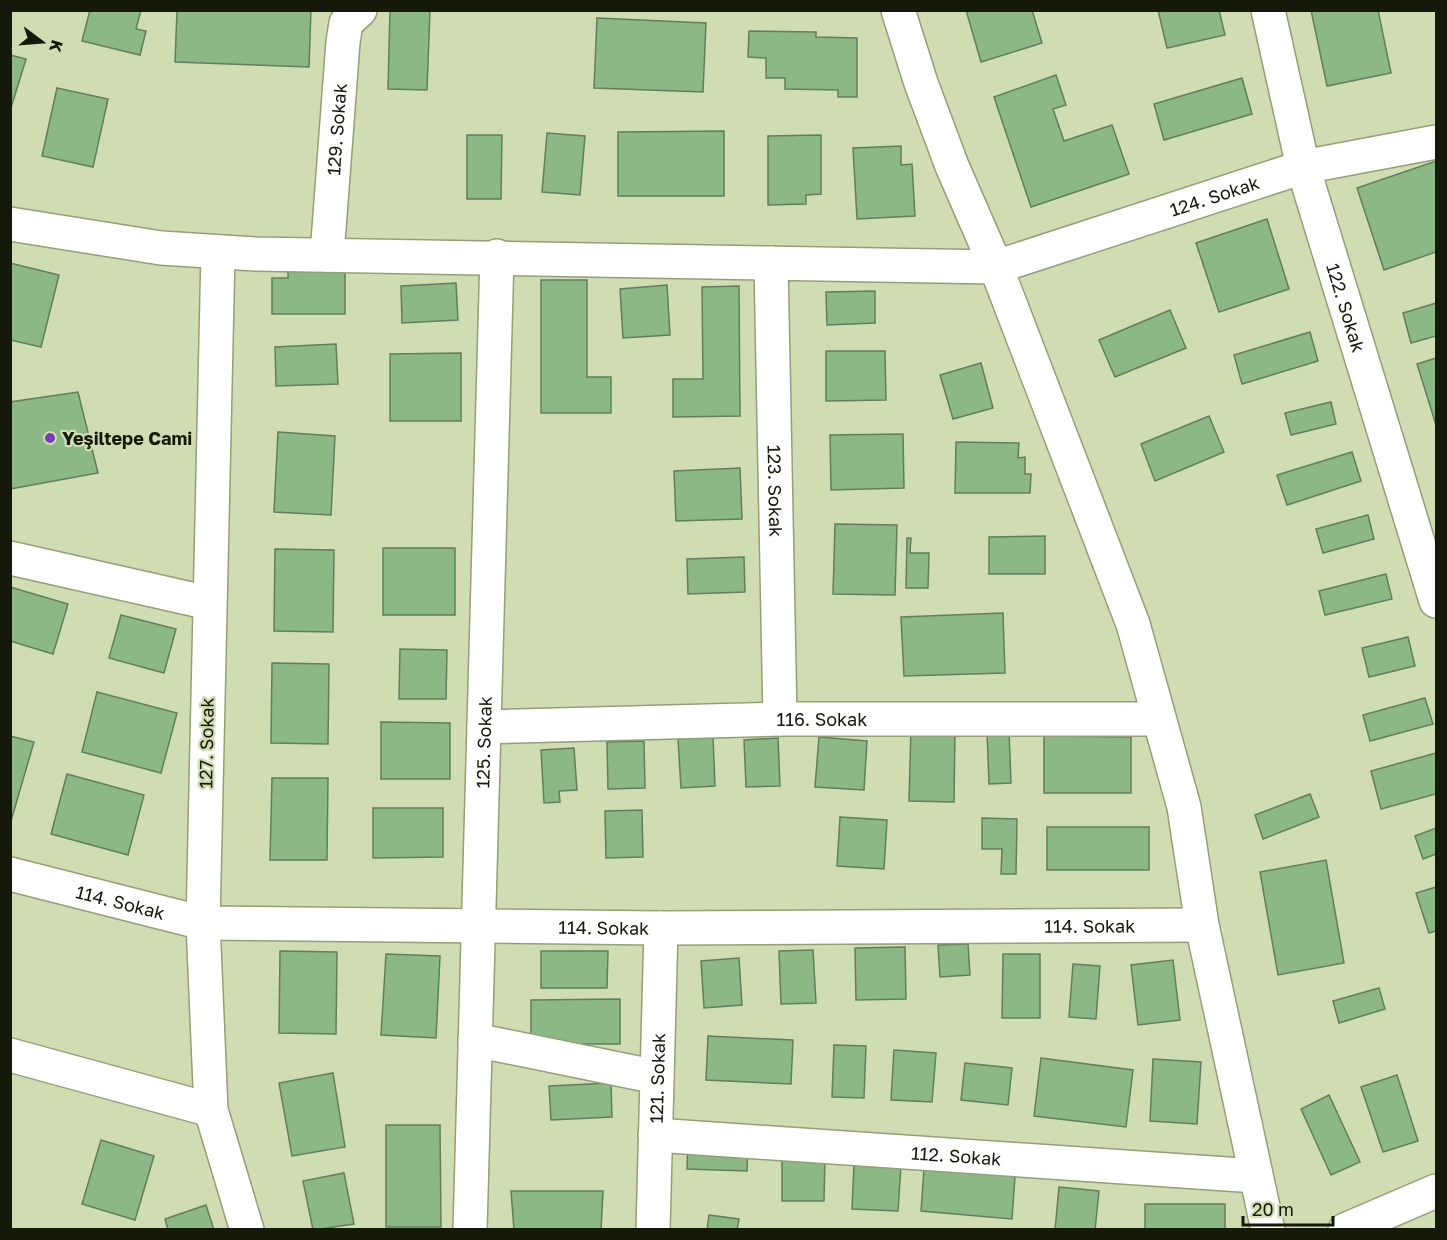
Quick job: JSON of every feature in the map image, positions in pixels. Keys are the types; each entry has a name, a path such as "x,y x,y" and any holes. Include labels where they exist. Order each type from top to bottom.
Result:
{"street":[{"name":"129. Sokak","path":"327,255 343,42 346,23 360,10"},
{"path":"898,10 921,83 996,267 1133,624 1184,807 1202,925 1268,1230"},
{"name":"122. Sokak","path":"1268,10 1303,167 1437,601"},
{"name":"124. Sokak","path":"10,224 161,248 218,252 996,267 1303,167 1437,142"},
{"name":"127. Sokak","path":"218,252 203,923 211,1110 247,1230"},
{"name":"125. Sokak","path":"470,1230 497,256"},
{"name":"123. Sokak","path":"771,262 780,719"},
{"path":"10,558 209,603"},
{"name":"116. Sokak","path":"484,727 780,719 1159,719"},
{"name":"114. Sokak","path":"10,874 203,923 661,928 1202,925"},
{"name":"121. Sokak","path":"653,1230 661,928"},
{"path":"475,1040 657,1077"},
{"path":"10,1055 211,1110"},
{"name":"112. Sokak","path":"656,1135 1256,1176"},
{"path":"1345,1230 1437,1191"}],"building":[{"path":"90,10 141,10 136,29 146,31 140,55 82,41"},
{"path":"177,10 311,10 309,67 175,62"},
{"path":"390,10 430,10 427,90 388,89"},
{"path":"966,10 1032,10 1042,43 981,62"},
{"path":"1158,10 1219,10 1225,35 1167,48"},
{"path":"1311,10 1378,10 1391,73 1327,86"},
{"path":"597,18 706,23 703,92 594,88"},
{"path":"749,31 816,32 816,37 857,38 857,97 838,97 838,90 785,89 785,78 766,78 766,58 748,57"},
{"path":"10,55 26,59 10,111"},
{"path":"1056,75 1066,105 1053,109 1064,141 1112,125 1129,174 1031,207 994,97"},
{"path":"1242,78 1252,114 1164,140 1154,104"},
{"path":"57,88 108,99 93,167 42,156"},
{"path":"724,131 724,196 618,196 618,132"},
{"path":"547,133 585,136 580,195 542,192"},
{"path":"467,135 502,135 501,199 467,199"},
{"path":"821,135 821,194 806,195 806,204 768,205 768,136"},
{"path":"901,146 901,165 912,164 915,216 857,219 853,148"},
{"path":"1436,161 1436,252 1384,270 1357,188"},
{"path":"1267,219 1289,289 1219,312 1196,243"},
{"path":"10,263 59,275 41,347 10,340"},
{"path":"288,268 345,269 345,314 272,314 272,278 288,278"},
{"path":"541,280 587,280 587,377 611,377 611,413 541,413"},
{"path":"456,283 458,320 402,323 401,286"},
{"path":"667,285 670,335 623,338 620,289"},
{"path":"739,286 740,416 673,417 673,379 703,379 702,287"},
{"path":"875,291 875,323 827,325 826,292"},
{"path":"1436,303 1436,336 1411,343 1403,313"},
{"path":"1170,310 1186,348 1115,377 1099,340"},
{"path":"1310,332 1318,361 1242,384 1234,355"},
{"path":"336,344 338,384 276,386 275,347"},
{"path":"826,351 885,351 886,400 826,401"},
{"path":"461,353 461,421 390,421 390,354"},
{"path":"1436,358 1436,425 1417,364"},
{"path":"981,363 993,408 953,419 940,375"},
{"name":"Yeşiltepe Cami","path":"78,392 98,473 10,489 10,402"},
{"path":"1331,402 1336,424 1291,435 1285,413"},
{"path":"1209,416 1224,452 1155,481 1141,444"},
{"path":"278,432 335,436 331,515 274,512"},
{"path":"903,434 904,488 831,490 830,435"},
{"path":"956,442 1019,443 1018,458 1025,457 1025,474 1031,474 1030,493 955,493"},
{"path":"1352,452 1361,481 1287,505 1277,475"},
{"path":"740,468 742,519 676,521 674,471"},
{"path":"1368,515 1374,539 1323,553 1316,529"},
{"path":"835,524 897,525 895,595 833,594"},
{"path":"1045,536 1045,574 989,574 989,537"},
{"path":"907,538 911,538 910,553 929,553 928,588 906,588"},
{"path":"383,548 455,548 455,615 383,615"},
{"path":"275,549 334,550 333,632 274,631"},
{"path":"744,557 745,592 688,594 687,559"},
{"path":"1386,574 1392,599 1325,615 1319,591"},
{"path":"10,587 68,604 53,654 10,641"},
{"path":"1003,613 1005,673 904,676 901,617"},
{"path":"121,615 176,629 164,673 109,658"},
{"path":"1408,637 1415,666 1369,677 1362,648"},
{"path":"400,649 447,650 446,699 399,699"},
{"path":"272,663 329,664 328,744 271,743"},
{"path":"97,692 177,713 161,773 82,752"},
{"path":"1425,698 1433,724 1370,741 1363,715"},
{"path":"381,722 450,723 450,779 381,779"},
{"path":"911,728 955,729 954,802 909,801"},
{"path":"1009,730 1011,783 989,784 987,731"},
{"path":"10,736 34,742 11,821 10,821"},
{"path":"1044,736 1131,737 1131,793 1044,793"},
{"path":"713,737 715,786 681,788 678,739"},
{"path":"819,737 867,741 864,790 815,787"},
{"path":"778,738 780,786 746,787 744,740"},
{"path":"644,741 645,788 608,789 607,742"},
{"path":"574,748 577,790 559,791 560,802 544,803 541,750"},
{"path":"1436,753 1436,794 1381,809 1371,771"},
{"path":"67,774 144,795 128,855 51,834"},
{"path":"272,778 328,778 327,860 270,860"},
{"path":"1310,794 1319,817 1263,839 1255,815"},
{"path":"373,808 443,808 443,857 373,858"},
{"path":"642,810 643,857 606,858 605,811"},
{"path":"840,817 887,820 884,869 837,866"},
{"path":"982,818 1017,819 1016,874 1001,874 1002,849 982,849"},
{"path":"1047,827 1149,827 1149,870 1047,870"},
{"path":"1436,828 1436,854 1423,859 1415,836"},
{"path":"1326,860 1344,963 1278,975 1260,872"},
{"path":"1436,887 1436,931 1429,933 1416,893"},
{"path":"968,944 970,975 940,977 938,945"},
{"path":"905,947 906,999 856,1000 855,948"},
{"path":"813,950 816,1003 781,1004 779,951"},
{"path":"280,951 337,952 336,1034 279,1033"},
{"path":"541,951 608,951 607,988 541,988"},
{"path":"386,954 440,956 436,1038 381,1035"},
{"path":"1003,954 1040,954 1040,1018 1002,1018"},
{"path":"739,958 742,1005 704,1008 701,961"},
{"path":"1173,960 1180,1020 1138,1025 1131,965"},
{"path":"1073,964 1100,966 1096,1019 1069,1017"},
{"path":"1379,988 1385,1009 1339,1023 1333,1001"},
{"path":"620,999 620,1044 531,1044 531,1000"},
{"path":"708,1036 793,1040 791,1084 706,1080"},
{"path":"834,1045 866,1046 864,1098 832,1097"},
{"path":"894,1050 936,1053 932,1102 891,1100"},
{"path":"1041,1058 1133,1070 1126,1127 1034,1116"},
{"path":"1153,1059 1201,1062 1197,1124 1150,1121"},
{"path":"965,1063 1012,1068 1008,1105 961,1100"},
{"path":"333,1073 345,1147 292,1156 279,1083"},
{"path":"1397,1075 1418,1141 1383,1152 1361,1087"},
{"path":"611,1083 612,1117 551,1120 549,1086"},
{"path":"1329,1095 1360,1162 1331,1175 1301,1109"},
{"path":"386,1125 440,1125 441,1227 386,1227"},
{"path":"688,1139 748,1142 747,1171 687,1169"},
{"path":"101,1140 154,1156 135,1220 82,1204"},
{"path":"782,1156 825,1157 824,1201 782,1201"},
{"path":"854,1164 901,1166 898,1211 852,1209"},
{"path":"924,1169 1015,1176 1012,1219 921,1211"},
{"path":"344,1173 354,1224 313,1230 303,1181"},
{"path":"1059,1187 1099,1191 1095,1230 1055,1230"},
{"path":"511,1191 603,1191 601,1230 514,1230"},
{"path":"1145,1204 1225,1204 1225,1230 1145,1230"},
{"path":"206,1205 214,1230 168,1230 165,1219"},
{"path":"709,1215 739,1219 737,1230 707,1230"}],"place":[{"name":"Yeşiltepe Cami","path":"50,438"}]}
